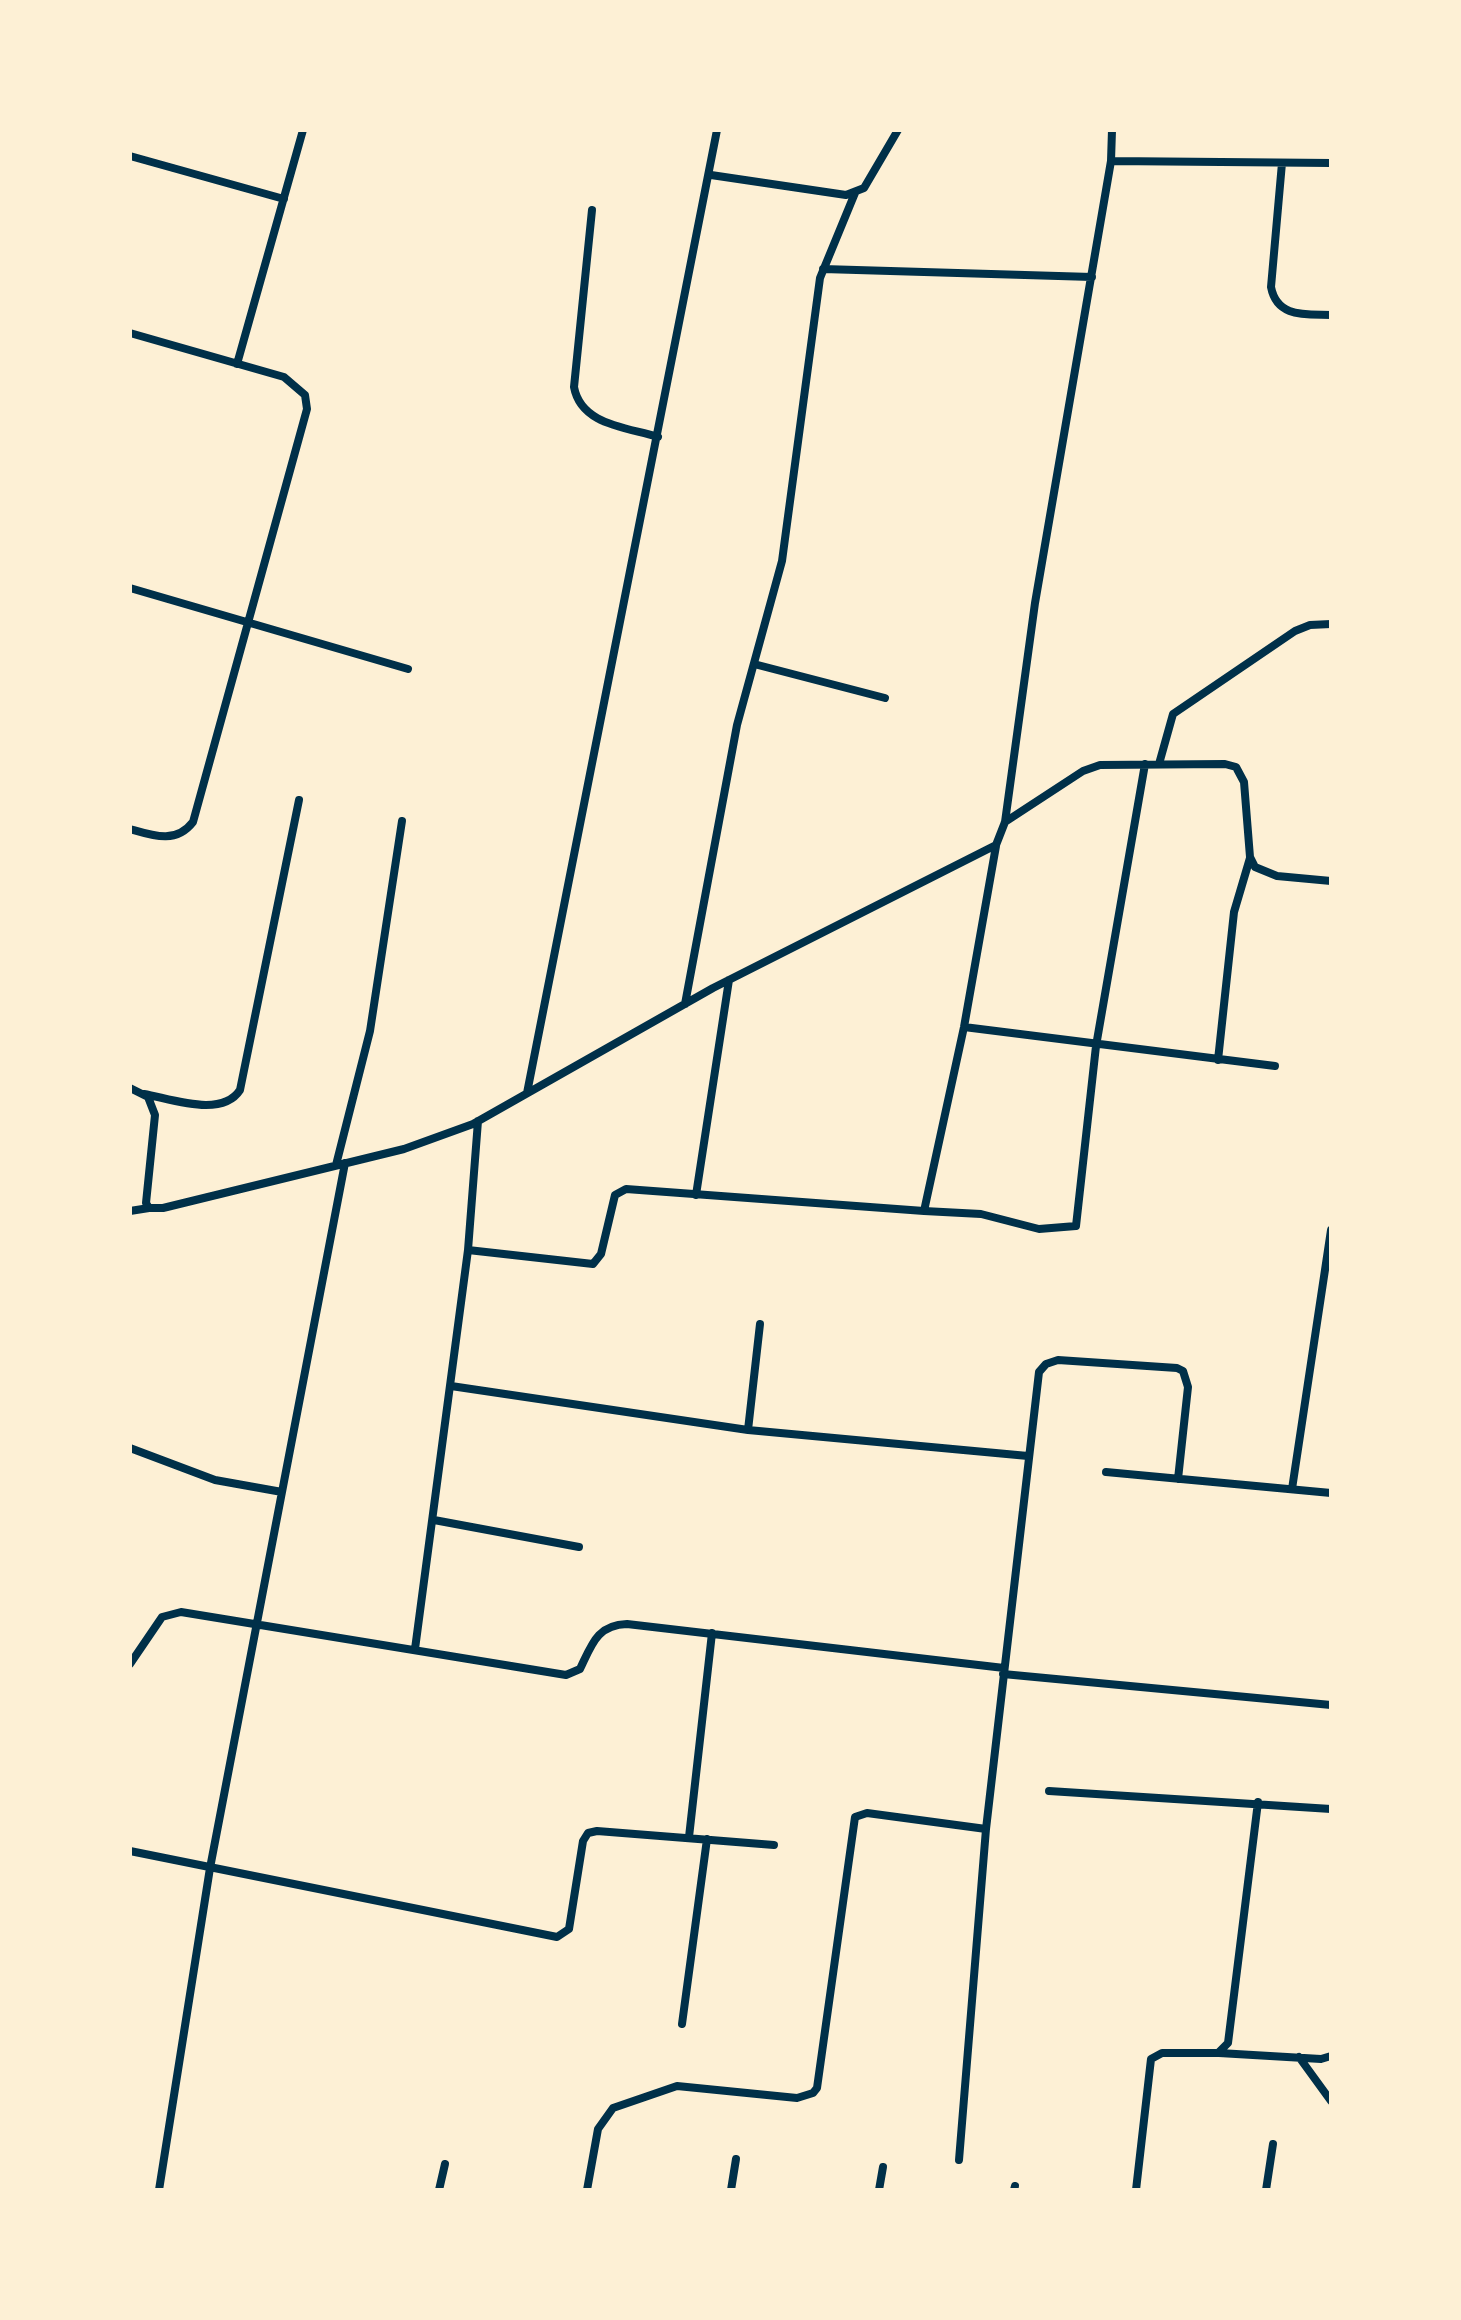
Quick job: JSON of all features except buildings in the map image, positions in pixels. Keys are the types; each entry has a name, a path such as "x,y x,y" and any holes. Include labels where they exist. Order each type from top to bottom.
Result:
{"street":[{"path":"237,364 303,130"},
{"path":"527,1093 711,175 717,130"},
{"path":"711,175 846,195 855,193 864,188 898,130"},
{"path":"924,1211 964,1027 996,845 1005,822 1035,603 1111,161 1112,130"},
{"path":"130,156 284,199"},
{"path":"1111,161 1331,163"},
{"path":"1282,163 1271,287 1274,300 1282,309 1294,314 1331,315"},
{"path":"685,1004 733,746 785,545 823,269 855,193"},
{"path":"592,210 574,387 577,402 584,413 658,437"},
{"path":"823,269 1092,277"},
{"path":"130,333 284,377 298,385 305,395 307,409 193,822 185,832 172,837 130,829"},
{"path":"130,588 408,669"},
{"path":"1159,764 1168,724 1182,706 1295,631 1310,625 1331,624"},
{"path":"754,664 885,698"},
{"path":"468,1250 593,1264 601,1254 613,1201 620,1191 981,1214 1039,1229 1076,1226 1096,1046 1145,764"},
{"path":"1005,822 1083,771 1100,765 1236,767 1244,782 1250,857 1234,912 1218,1060"},
{"path":"130,1088 143,1094 211,1105 225,1104 240,1090 299,800"},
{"path":"159,2190 210,1868 341,1164 370,1031 402,821"},
{"path":"130,1211 163,1208 404,1149 478,1121 729,980 996,845"},
{"path":"1250,857 1255,867 1265,873 1331,881"},
{"path":"696,1195 729,980"},
{"path":"964,1027 1096,1046 1275,1066"},
{"path":"143,1094 153,1105 155,1115 146,1203 149,1208"},
{"path":"415,1649 468,1250 478,1121"},
{"path":"1292,1489 1331,1230"},
{"path":"748,1430 760,1324"},
{"path":"959,2160 986,1829 1036,1383 1046,1364 1058,1360 1177,1368 1183,1371 1188,1387 1178,1479"},
{"path":"451,1386 748,1430 1028,1456"},
{"path":"130,1448 215,1480 282,1492"},
{"path":"1106,1472 1331,1493"},
{"path":"434,1520 579,1547"},
{"path":"130,1664 162,1617 171,1613 257,1622 566,1675 580,1669 595,1637 603,1628 614,1624 712,1633 1004,1671 1331,1705"},
{"path":"689,1837 712,1633"},
{"path":"1049,1791 1331,1809"},
{"path":"1218,2053 1228,2043 1258,1802"},
{"path":"587,2190 598,2129 613,2108 677,2086 797,2098 806,2097 817,2088 855,1817 867,1813 986,1829"},
{"path":"130,1851 557,1937 569,1929 583,1841 588,1833 597,1831 774,1845"},
{"path":"682,2024 707,1839"},
{"path":"1136,2190 1151,2059 1162,2053 1331,2056"},
{"path":"1299,2057 1331,2101"},
{"path":"1266,2190 1273,2144"},
{"path":"731,2190 736,2159"},
{"path":"439,2190 445,2164"},
{"path":"879,2190 883,2167"}]}
